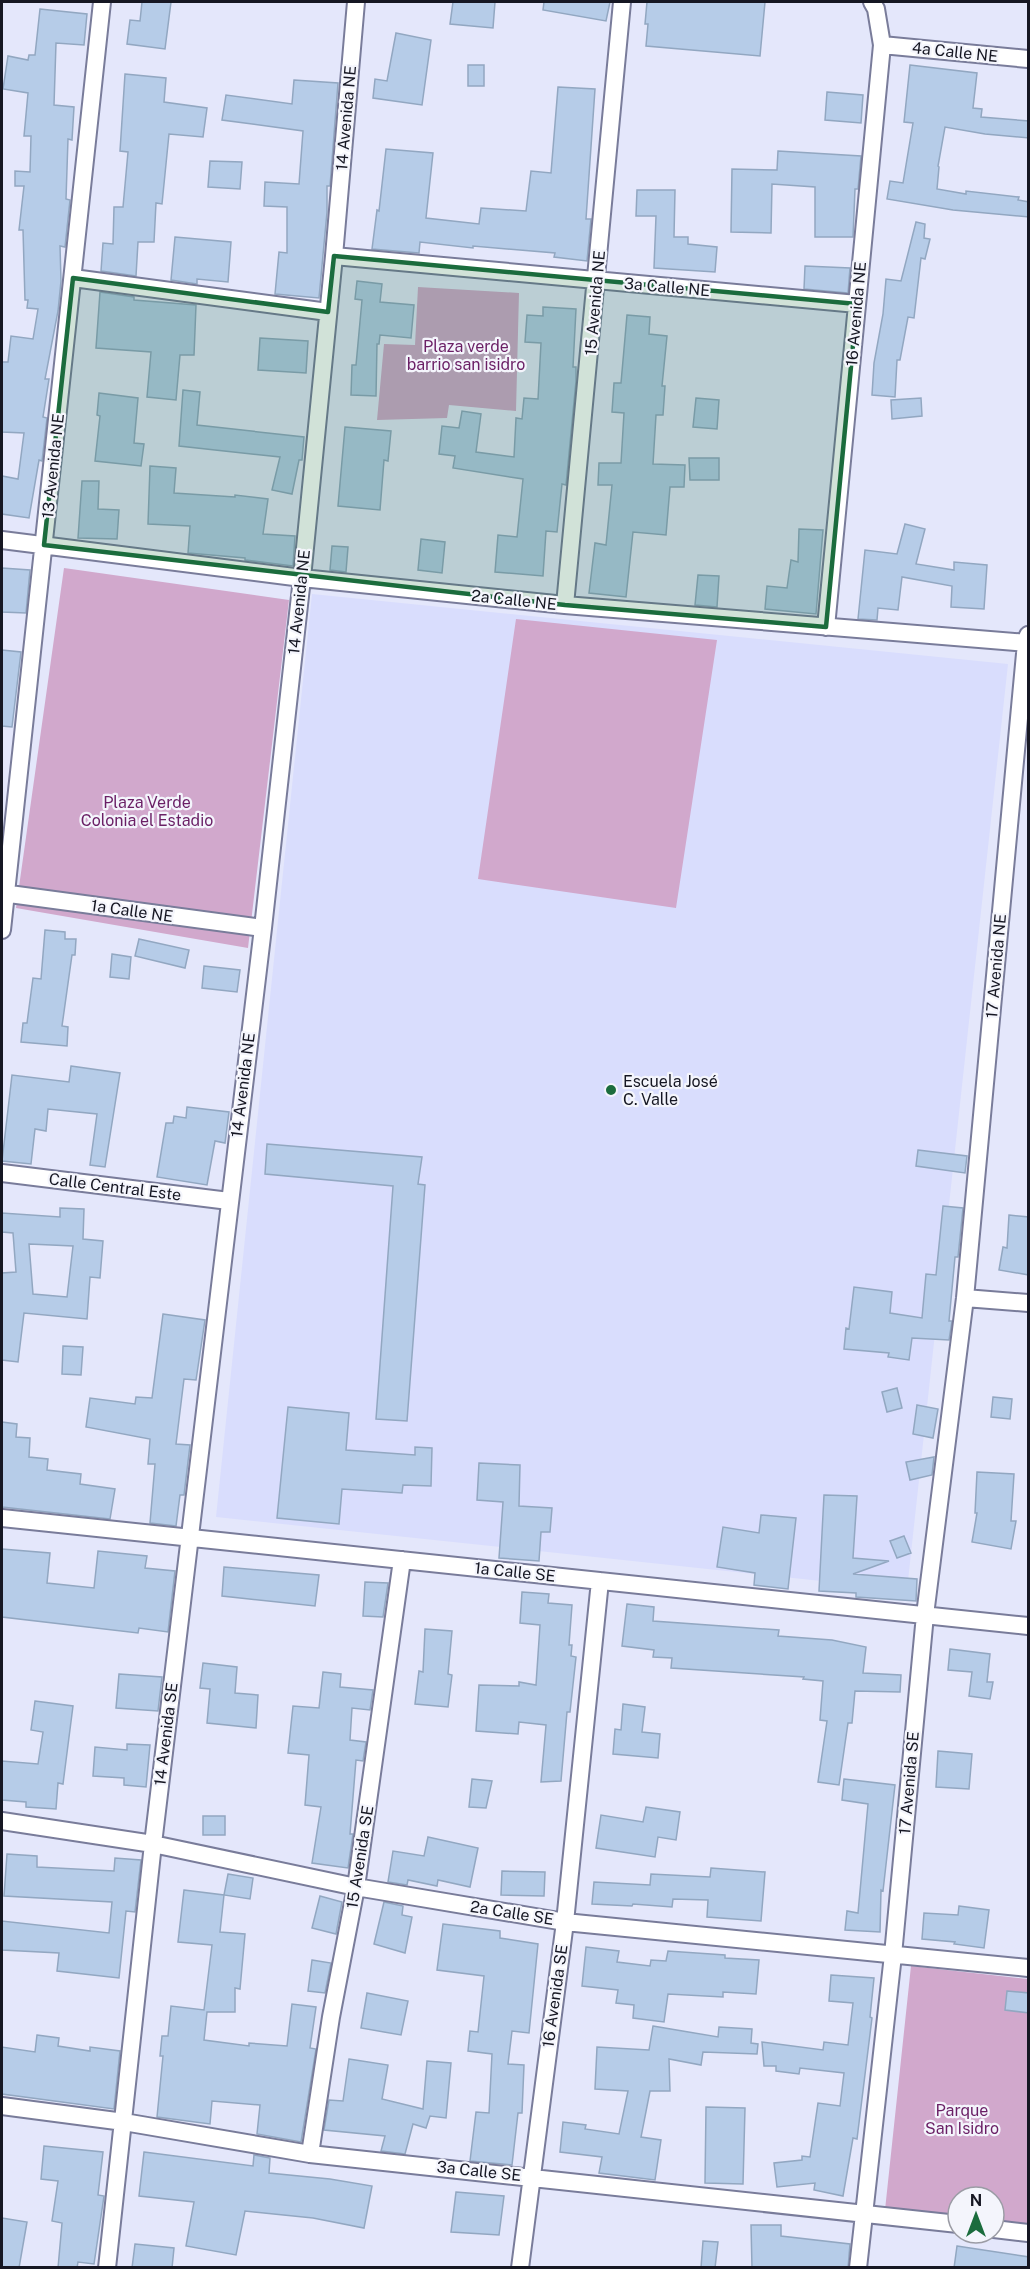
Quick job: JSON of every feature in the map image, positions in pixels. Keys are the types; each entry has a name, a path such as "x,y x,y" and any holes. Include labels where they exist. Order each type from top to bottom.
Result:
{"street":[{"name":"13 Avenida NE","path":"2,930 4,893 74,278 102,2"},
{"name":"14 Avenida NE","path":"229,1201 263,928 302,578 334,256 356,2"},
{"name":"15 Avenida NE","path":"565,605 622,2"},
{"name":"16 Avenida NE","path":"826,627 882,45 876,9 872,2"},
{"name":"4a Calle NE","path":"882,45 1029,59"},
{"name":"3a Calle NE","path":"334,256 857,304"},
{"path":"74,278 328,312"},
{"name":"2a Calle NE","path":"2,540 302,578 565,605 1028,641"},
{"name":"17 Avenida NE","path":"965,1298 1028,641"},
{"name":"1a Calle NE","path":"4,893 263,928"},
{"name":"Calle Central Este","path":"2,1173 229,1201"},
{"name":"14 Avenida SE","path":"107,2268 153,1844 229,1201"},
{"path":"965,1298 1029,1303"},
{"name":"17 Avenida SE","path":"858,2268 893,1955 925,1616 965,1298"},
{"name":"1a Calle SE","path":"2,1518 1029,1626"},
{"name":"15 Avenida SE","path":"310,2154 331,2017 356,1887 402,1560"},
{"name":"16 Avenida SE","path":"520,2268 565,1922 600,1581"},
{"name":"2a Calle SE","path":"2,1821 153,1844 356,1887 565,1922 1029,1968"},
{"name":"3a Calle SE","path":"2,2106 124,2121 310,2154 531,2176 946,2223"},
{"path":"1006,2230 1029,2233"}],"highlighted area":[{"path":"334,256 857,304 826,627 565,605 44,545 73,278 328,312"}],"shaded area":[{"name":"Escuela José C. Valle","path":"312,594 1008,664 907,1590 216,1517"}],"green space":[{"name":"Plaza verde barrio san isidro","path":"418,287 519,293 516,411 449,405 447,418 377,420 384,344 415,345"},
{"name":"Plaza Verde Colonia el Estadio","path":"64,568 289,600 248,948 16,908"},
{"path":"516,619 717,640 676,908 478,879"},
{"name":"Parque San Isidro","path":"911,1966 1028,1979 1028,2226 1006,2223 1006,2185 946,2185 946,2217 885,2210"}],"building":[{"path":"142,2 171,2 165,49 127,44 130,20 140,21"},
{"path":"453,2 495,2 493,28 450,24"},
{"path":"544,2 610,2 606,21 543,10"},
{"path":"647,2 765,2 760,56 646,46"},
{"path":"40,9 87,14 84,45 56,43 54,105 74,107 72,140 68,139 66,199 70,200 65,247 60,246 61,281 58,311 45,379 49,379 43,417 47,418 42,461 39,460 29,518 2,514 2,476 18,479 24,433 2,432 2,362 8,362 11,336 33,339 38,309 27,308 28,300 25,300 23,230 19,230 24,186 15,186 15,171 30,172 31,136 24,136 28,93 3,89 8,56 28,60 29,55 35,55"},
{"path":"396,33 431,40 422,105 373,98 375,79 387,81"},
{"path":"468,65 484,65 484,86 468,86"},
{"path":"910,65 977,73 973,108 982,109 981,117 1029,121 1029,138 945,127 938,166 937,189 966,194 966,191 1019,197 1018,200 1029,202 1029,217 953,210 887,199 890,181 903,183 913,123 904,122"},
{"path":"125,74 166,78 164,102 207,108 203,137 169,134 162,204 156,203 154,242 138,242 136,276 101,271 103,243 113,244 114,207 123,207 128,152 120,151"},
{"path":"294,80 338,83 330,186 327,186 327,212 319,298 275,294 279,252 287,253 287,207 264,206 265,182 299,184 303,131 222,120 226,95 292,104"},
{"path":"558,87 595,89 586,219 591,219 587,261 554,257 555,253 420,242 419,253 372,249 386,149 433,153 426,218 479,224 481,208 526,211 531,171 551,173"},
{"path":"827,92 863,95 861,123 825,120"},
{"path":"778,151 861,156 858,189 855,189 853,237 815,237 815,187 772,184 771,233 731,232 732,169 777,170"},
{"path":"210,161 242,162 240,189 208,187"},
{"path":"637,190 675,190 674,237 688,237 688,244 717,247 715,272 654,268 656,216 636,216"},
{"path":"916,222 925,224 924,238 930,239 925,259 921,258 914,318 908,317 900,360 897,360 895,397 872,395 874,363 883,314 886,279 901,281"},
{"path":"175,237 231,242 228,282 197,279 197,284 171,280"},
{"path":"805,266 850,268 848,293 804,289"},
{"path":"357,281 382,284 380,302 414,305 411,338 380,335 379,344 377,344 376,396 351,395 352,365 356,365 362,300 355,299"},
{"path":"100,292 134,297 134,300 196,305 194,355 180,355 176,400 147,397 151,352 96,348"},
{"path":"543,307 576,309 573,367 576,367 576,381 566,485 562,484 557,532 546,531 543,576 495,572 498,535 517,537 523,479 453,468 455,456 439,454 442,426 459,428 462,411 481,414 476,452 514,457 516,418 522,419 524,398 538,399 541,343 525,342 527,315 543,316"},
{"path":"627,315 650,317 649,334 667,336 662,386 665,386 663,415 656,415 653,464 685,465 684,487 670,487 666,535 633,532 626,597 589,593 595,543 606,545 612,485 598,485 599,463 621,463 624,413 612,412 614,383 621,383"},
{"path":"260,338 308,341 306,373 258,370"},
{"path":"183,390 200,392 197,425 304,437 302,460 299,460 292,494 272,490 280,457 179,446"},
{"path":"99,393 138,398 134,443 144,444 141,466 95,461 100,416 97,415"},
{"path":"696,398 719,400 717,429 693,427"},
{"path":"921,398 922,416 892,419 891,400"},
{"path":"345,427 391,431 388,461 384,460 380,510 338,506"},
{"path":"689,458 719,458 719,480 690,480"},
{"path":"150,466 176,468 174,493 235,497 235,495 268,499 263,534 295,536 293,566 245,560 245,558 188,553 190,526 148,524"},
{"path":"82,481 99,481 98,509 119,510 117,539 78,538"},
{"path":"905,524 925,529 916,564 954,570 954,562 987,565 984,609 951,607 952,586 902,577 898,610 878,608 877,620 858,619 865,550 897,554"},
{"path":"799,529 823,530 816,614 765,609 767,586 787,588 791,560 798,562"},
{"path":"421,539 445,542 442,573 418,570"},
{"path":"332,546 348,547 346,572 330,570"},
{"path":"2,568 30,570 26,613 2,612"},
{"path":"698,575 719,576 717,607 695,605"},
{"path":"2,650 21,652 12,727 2,726"},
{"path":"45,930 65,932 65,939 76,939 62,1026 68,1027 67,1046 21,1042 23,1023 27,1023 33,978 41,979"},
{"path":"139,939 189,950 185,968 135,956"},
{"path":"112,954 131,957 129,979 110,977"},
{"path":"204,966 240,970 237,992 202,988"},
{"path":"71,1066 120,1073 105,1167 90,1165 97,1114 48,1109 46,1131 35,1129 31,1164 2,1161 12,1075 69,1082"},
{"path":"187,1107 229,1112 225,1143 215,1141 207,1185 157,1177 166,1123 173,1123 174,1116 186,1118"},
{"path":"267,1144 422,1157 418,1184 425,1185 407,1421 376,1419 393,1186 265,1174"},
{"path":"918,1150 967,1156 965,1173 916,1166"},
{"path":"943,1206 963,1208 958,1257 955,1257 949,1340 912,1338 909,1360 888,1357 889,1353 844,1349 854,1287 892,1292 890,1313 922,1318 926,1274 936,1275"},
{"path":"60,1208 84,1209 83,1239 103,1241 100,1278 90,1277 87,1319 24,1313 18,1362 2,1360 2,1273 16,1272 13,1233 2,1232 2,1213 60,1217","holes":["29,1244 73,1246 67,1297 33,1294"]},
{"path":"1009,1215 1029,1217 1029,1275 999,1270 1003,1247 1007,1248"},
{"path":"163,1314 205,1320 196,1380 184,1379 176,1444 190,1445 184,1495 180,1495 176,1526 150,1523 155,1464 148,1464 150,1439 86,1427 90,1398 135,1404 136,1397 152,1398"},
{"path":"63,1346 83,1347 81,1375 62,1374"},
{"path":"897,1388 902,1408 887,1412 882,1392"},
{"path":"993,1397 1012,1399 1010,1419 991,1417"},
{"path":"917,1405 938,1409 933,1438 913,1434"},
{"path":"288,1407 349,1413 346,1450 415,1455 415,1447 432,1448 431,1486 403,1485 402,1493 342,1489 339,1524 277,1518"},
{"path":"2,1422 17,1424 16,1437 30,1438 29,1457 48,1459 47,1470 81,1474 80,1484 115,1489 110,1519 2,1507"},
{"path":"934,1457 932,1475 910,1480 906,1462"},
{"path":"479,1463 520,1465 519,1506 552,1508 550,1532 541,1532 539,1561 499,1558 503,1502 477,1500"},
{"path":"977,1472 1014,1474 1011,1521 1016,1521 1011,1549 972,1542 977,1513 975,1513"},
{"path":"824,1495 857,1496 853,1558 889,1561 853,1574 917,1579 916,1601 856,1597 856,1593 819,1591"},
{"path":"761,1515 796,1518 788,1589 754,1585 755,1573 717,1567 723,1527 759,1533"},
{"path":"904,1536 911,1553 897,1558 890,1541"},
{"path":"2,1549 50,1553 47,1583 94,1588 98,1551 147,1556 145,1568 175,1571 168,1632 139,1628 138,1633 2,1617"},
{"path":"224,1567 319,1575 315,1606 222,1596"},
{"path":"365,1582 388,1583 383,1617 363,1616"},
{"path":"522,1592 549,1594 548,1603 572,1605 569,1645 572,1645 571,1656 576,1657 570,1712 567,1712 561,1781 541,1782 546,1725 519,1722 518,1734 476,1731 479,1685 519,1686 519,1682 536,1685 540,1625 520,1623"},
{"path":"627,1604 654,1607 653,1621 779,1630 778,1636 832,1640 866,1647 863,1673 901,1675 900,1692 855,1691 852,1723 848,1723 839,1785 818,1782 827,1721 820,1720 823,1681 803,1679 804,1677 671,1668 672,1658 653,1657 654,1650 622,1646"},
{"path":"425,1629 452,1631 448,1674 452,1675 448,1707 415,1704 419,1671 423,1672"},
{"path":"950,1649 990,1654 987,1682 993,1682 990,1699 969,1696 972,1672 948,1670"},
{"path":"203,1663 237,1667 235,1693 258,1695 256,1728 207,1723 210,1689 200,1688"},
{"path":"323,1672 341,1674 340,1687 373,1690 370,1710 352,1708 350,1740 366,1742 363,1761 356,1760 350,1834 353,1834 348,1868 312,1863 321,1807 305,1805 309,1755 288,1753 293,1706 319,1708"},
{"path":"119,1674 162,1677 158,1711 116,1708"},
{"path":"35,1701 73,1706 63,1784 58,1783 56,1809 26,1807 26,1802 2,1800 2,1761 38,1764 43,1732 31,1730"},
{"path":"623,1704 645,1707 642,1732 660,1734 658,1758 613,1754 615,1729 621,1730"},
{"path":"127,1744 150,1745 146,1787 124,1785 124,1778 93,1776 95,1747 127,1750"},
{"path":"938,1751 972,1754 969,1789 936,1787"},
{"path":"472,1779 492,1781 486,1808 469,1807"},
{"path":"844,1779 895,1785 883,1891 881,1890 880,1932 845,1930 847,1911 858,1913 868,1804 842,1800"},
{"path":"646,1807 680,1812 676,1840 658,1837 655,1857 596,1848 601,1815 643,1822"},
{"path":"203,1816 225,1816 225,1835 203,1835"},
{"path":"428,1837 478,1848 470,1887 438,1880 437,1886 408,1880 407,1885 388,1882 393,1851 424,1856"},
{"path":"7,1854 37,1856 37,1867 114,1871 115,1858 141,1860 135,1912 126,1911 119,1978 57,1971 59,1953 2,1950 2,1921 109,1933 112,1902 4,1896"},
{"path":"711,1868 765,1872 761,1921 707,1917 708,1900 673,1899 672,1907 592,1904 594,1882 650,1885 651,1874 710,1877"},
{"path":"502,1871 545,1872 544,1896 501,1895"},
{"path":"228,1874 253,1878 250,1899 224,1895"},
{"path":"184,1890 224,1895 220,1932 245,1934 240,1989 235,1988 235,2012 207,2012 204,2040 249,2046 249,2043 287,2046 292,2004 316,2007 310,2048 316,2049 301,2142 257,2134 260,2105 212,2101 210,2124 157,2117 163,2056 160,2056 162,2036 168,2036 171,2006 204,2010 212,1945 178,1942"},
{"path":"320,1896 342,1902 336,1934 312,1928"},
{"path":"384,1902 403,1906 402,1915 412,1917 405,1953 374,1944"},
{"path":"959,1906 989,1910 984,1948 922,1939 924,1913 958,1915"},
{"path":"443,1924 500,1931 500,1938 538,1944 529,2033 512,2031 508,2064 524,2065 522,2113 518,2113 512,2165 470,2161 476,2112 489,2113 492,2054 468,2051 470,2031 478,2032 484,1976 437,1970"},
{"path":"586,1947 619,1951 617,1962 650,1966 651,1960 666,1961 668,1951 759,1960 756,1994 723,1992 723,1997 668,1994 664,2022 633,2018 634,2005 616,2003 618,1990 582,1986"},
{"path":"312,1960 331,1963 325,1993 308,1991"},
{"path":"831,1975 874,1978 870,2017 872,2018 857,2139 853,2138 843,2196 814,2190 815,2183 777,2187 774,2163 802,2160 802,2156 810,2157 818,2103 840,2106 844,2073 800,2068 799,2074 776,2071 776,2066 764,2066 762,2042 823,2050 824,2042 848,2045 853,2003 829,2001"},
{"path":"1007,1991 1029,1993 1029,2013 1005,2010"},
{"path":"367,1993 408,2001 401,2035 361,2028"},
{"path":"653,2026 718,2037 719,2027 752,2029 751,2043 758,2044 757,2054 703,2052 701,2065 669,2059 670,2091 650,2091 641,2137 661,2140 655,2180 599,2173 602,2157 560,2152 563,2122 586,2125 585,2129 619,2134 628,2091 595,2089 597,2047 649,2050"},
{"path":"37,2035 59,2038 58,2046 90,2051 90,2047 120,2051 114,2109 2,2094 2,2047 35,2052"},
{"path":"349,2059 388,2065 382,2099 423,2109 427,2061 451,2063 446,2118 430,2116 426,2128 413,2124 405,2154 381,2151 385,2136 324,2130 329,2100 343,2101"},
{"path":"706,2107 745,2108 743,2184 705,2183"},
{"path":"44,2146 103,2152 98,2195 104,2196 94,2264 78,2262 77,2268 58,2268 62,2223 52,2221 58,2181 41,2179"},
{"path":"144,2152 253,2166 254,2155 270,2158 269,2173 372,2186 364,2228 313,2218 245,2211 236,2255 186,2246 194,2202 139,2196"},
{"path":"456,2192 504,2196 499,2235 451,2232"},
{"path":"2,2218 27,2222 19,2268 2,2268"},
{"path":"751,2225 781,2225 781,2236 850,2244 848,2268 752,2268"},
{"path":"703,2241 718,2242 715,2268 701,2268"},
{"path":"135,2244 174,2248 172,2268 132,2268"},
{"path":"957,2246 1029,2257 1029,2268 954,2268"}],"place":[{"name":"Escuela José C. Valle","path":"611,1090"}]}
